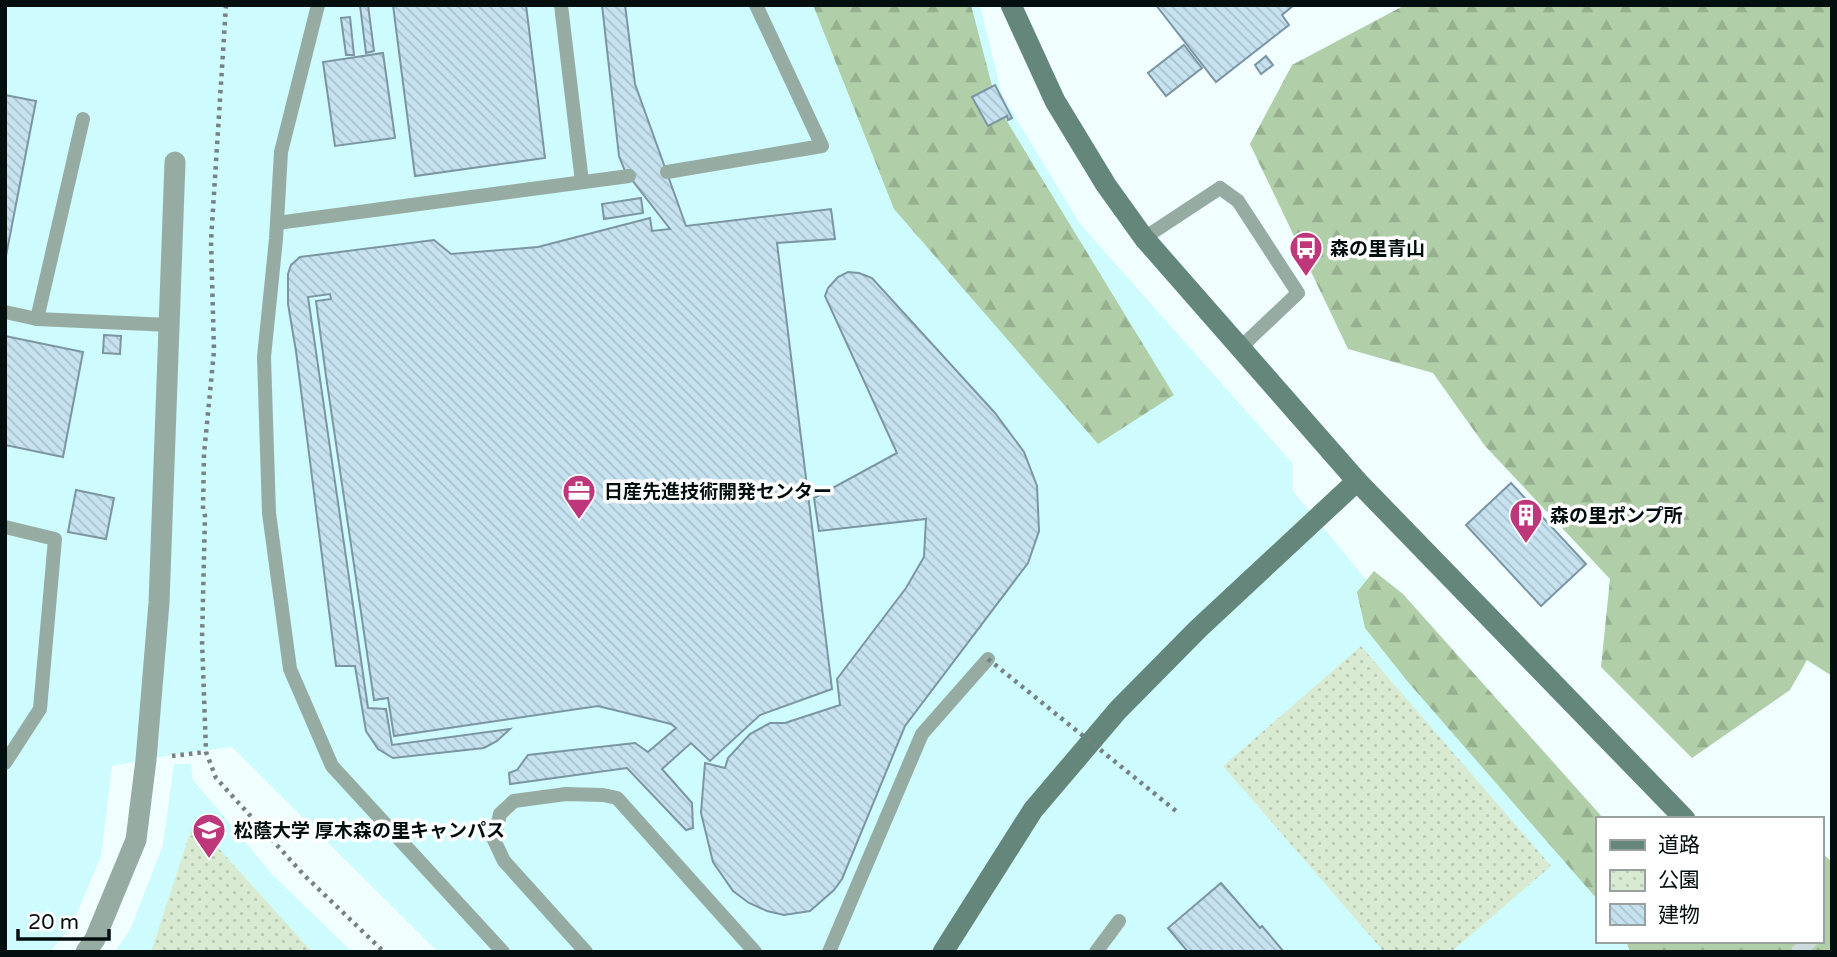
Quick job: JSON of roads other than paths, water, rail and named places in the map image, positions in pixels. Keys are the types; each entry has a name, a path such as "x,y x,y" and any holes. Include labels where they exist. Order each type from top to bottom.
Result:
{"street":[{"path":"1011,5 1055,100 1106,185 1144,238 1357,481 1683,817"},
{"path":"86,952 95,939 136,839 146,760 159,603 175,162"},
{"path":"943,952 1033,810 1118,710 1198,629 1357,481"}],"lane":[{"path":"318,5 281,152 264,370 269,513 289,669 332,766 503,952"},
{"path":"561,5 582,182"},
{"path":"667,172 822,146 756,5"},
{"path":"37,319 83,118"},
{"path":"277,223 629,176"},
{"path":"1144,238 1220,188 1238,201 1298,293 1240,348"},
{"path":"5,312 37,319 170,325"},
{"path":"5,527 55,540 40,709 5,763"},
{"path":"829,952 922,734 988,659"},
{"path":"586,952 504,861 494,840 500,814 514,800 566,794 617,798 755,952"},
{"path":"1096,952 1119,920"}],"tunnel":[{"path":"1801,943 1809,952"}],"place":[{"name":"森の里青山","path":"1306,278"},
{"name":"日産先進技術開発センター","path":"579,521"},
{"name":"森の里ポンプ所","path":"1526,545"},
{"name":"松蔭大学 厚木森の里キャンパス","path":"209,860"}]}
